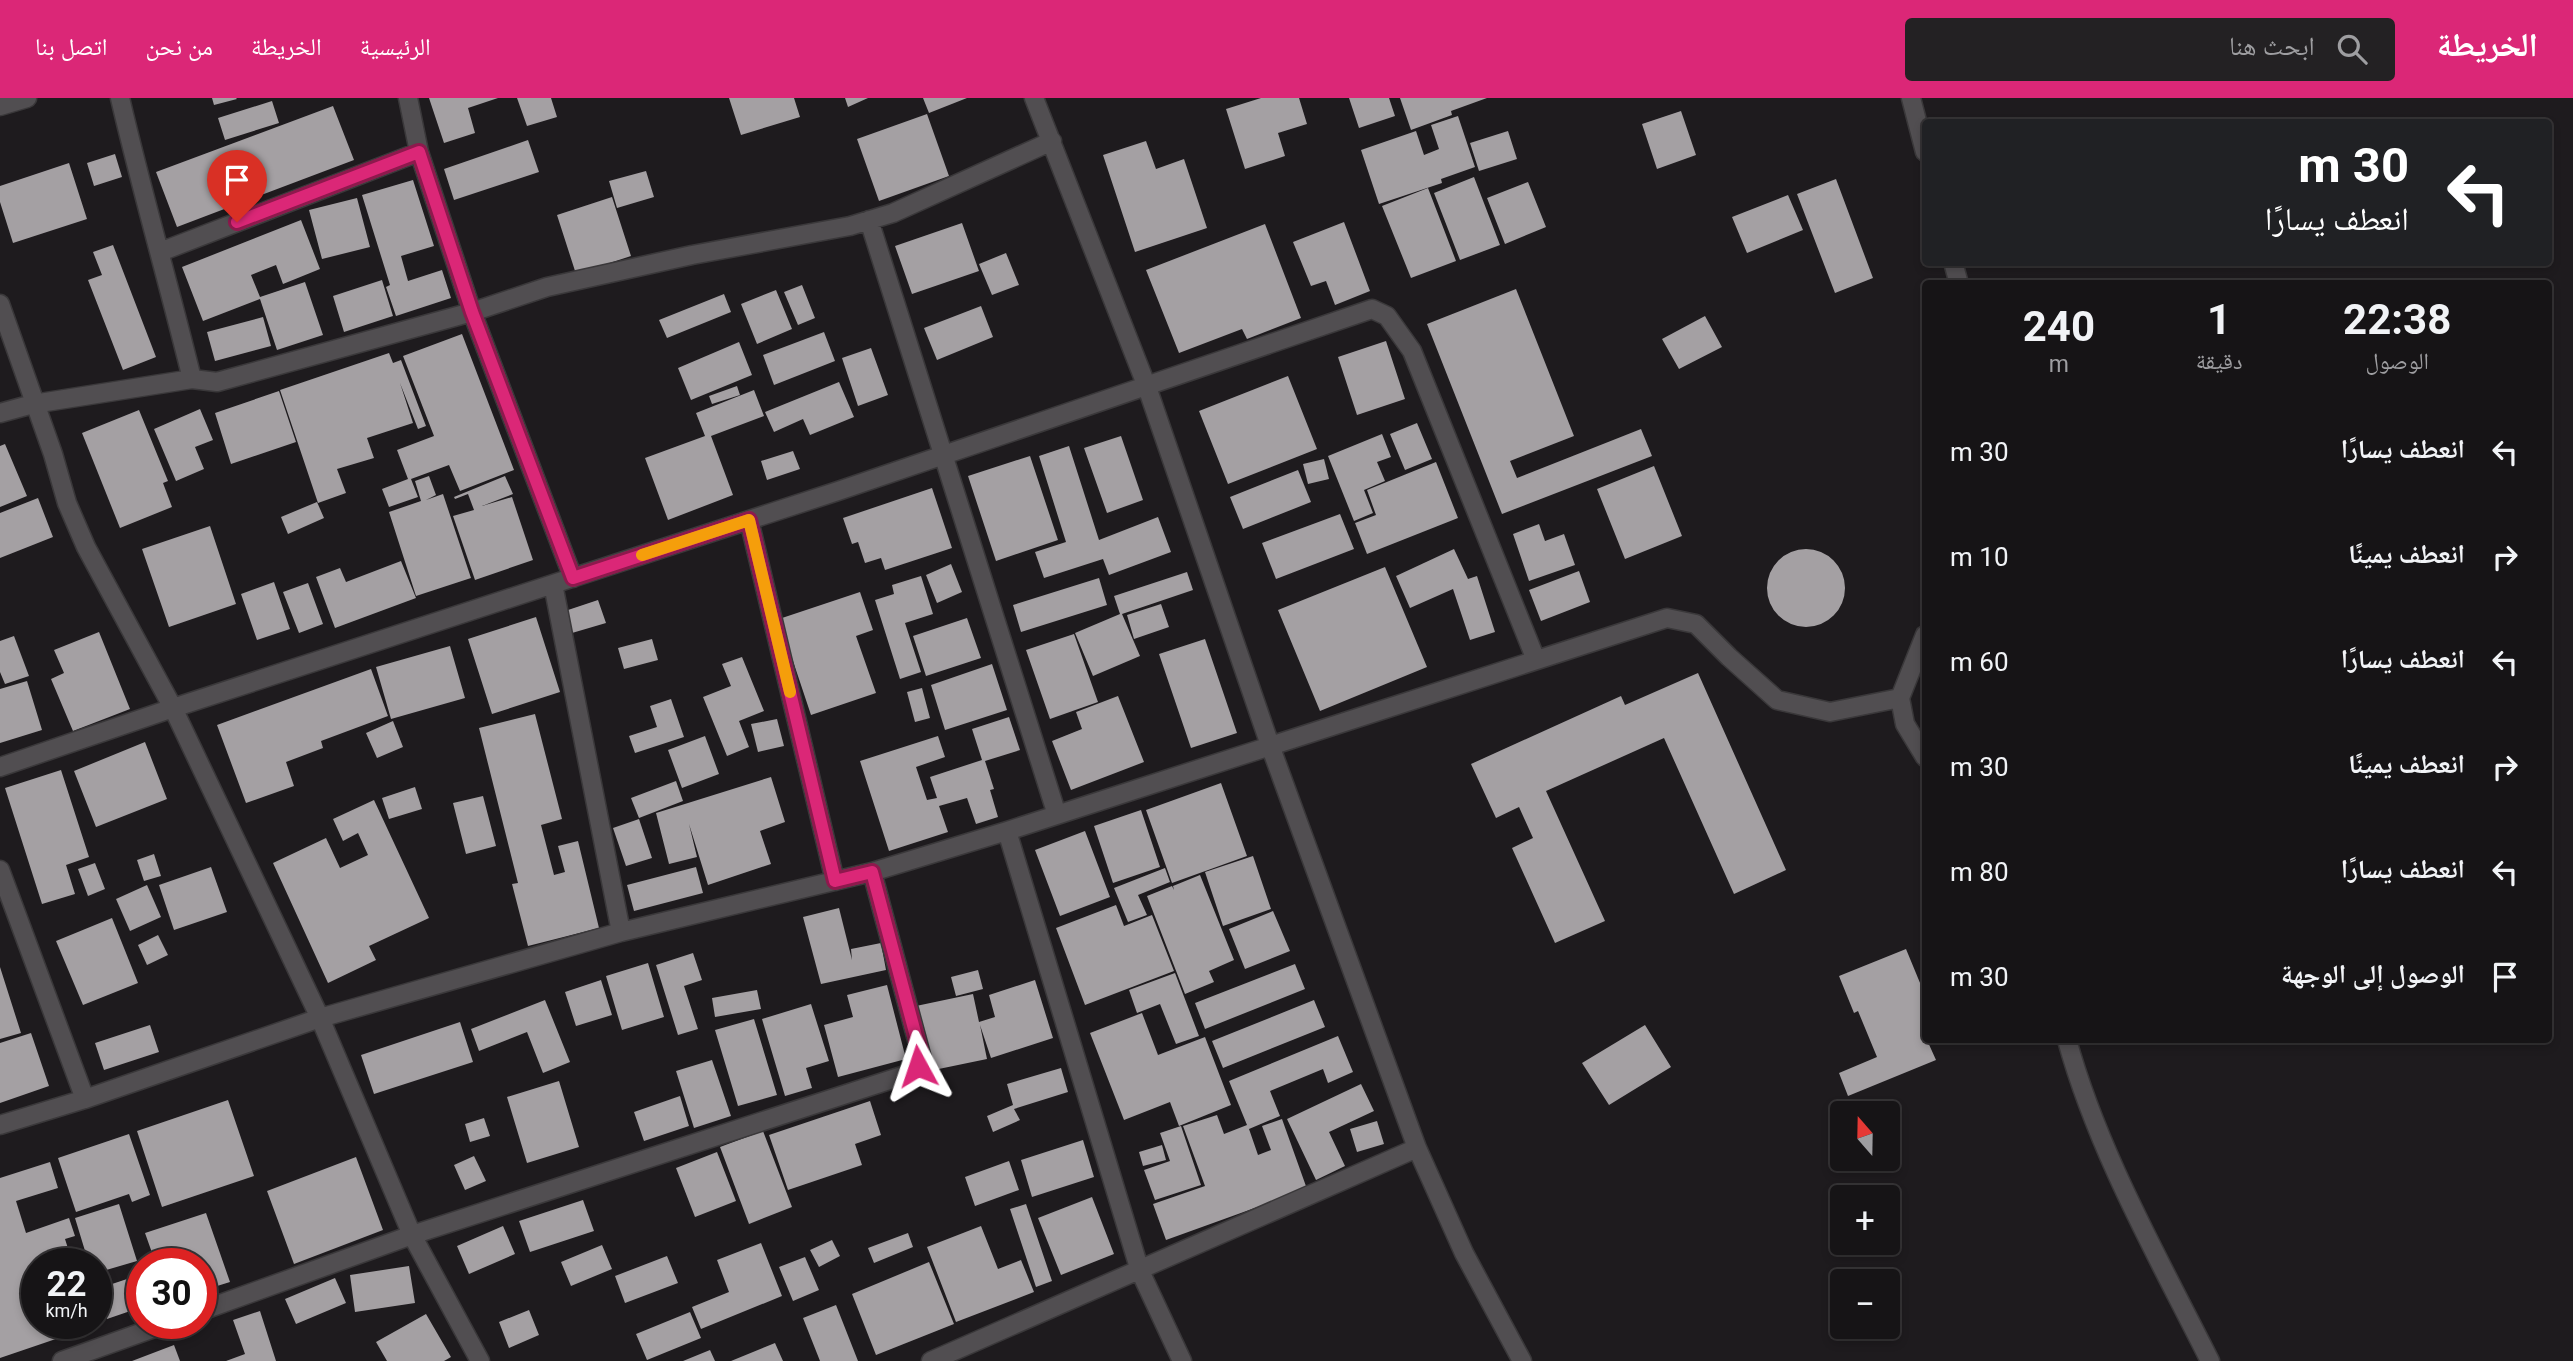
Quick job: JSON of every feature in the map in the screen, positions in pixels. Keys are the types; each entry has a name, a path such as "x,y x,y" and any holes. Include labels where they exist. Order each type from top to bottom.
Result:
{"street":[{"path":"0,106 27,98"},
{"path":"120,98 142,194 160,252 192,379"},
{"path":"408,98 419,152 472,312 573,578"},
{"path":"1034,98 1147,387 1271,748 1418,1148 1464,1253 1522,1361"},
{"path":"1911,98 1922,140"},
{"path":"0,413 33,404 192,379 217,382 472,312 547,288 692,255 850,226 893,213 1052,141"},
{"path":"160,252 419,152"},
{"path":"869,220 1057,815"},
{"path":"0,303 67,503 86,547 173,708 320,1018 412,1235 480,1361"},
{"path":"0,767 943,456 1373,309 1387,316 1412,351 1536,660"},
{"path":"749,520 835,881"},
{"path":"553,584 621,932"},
{"path":"0,1125 85,1099 320,1018 621,932 872,872 1007,831 1667,618 1696,624 1777,700 1830,712 1900,698"},
{"path":"1922,643 1900,698 1905,724 1922,752"},
{"path":"1007,831 1140,1271 1182,1361"},
{"path":"0,870 85,1099"},
{"path":"217,1305 412,1235 905,1075 918,1066 921,1055 872,872"},
{"path":"2068,1043 2078,1079 2132,1205 2210,1361"},
{"path":"931,1361 1418,1148"},
{"path":"62,1361 126,1338"}],"building":[{"path":"212,98 236,98 237,99 214,105"},
{"path":"429,98 498,98 468,108 475,133 444,143"},
{"path":"517,98 551,98 557,117 527,126"},
{"path":"729,98 794,98 800,117 741,135"},
{"path":"845,98 868,98 848,107"},
{"path":"923,98 967,98 929,113"},
{"path":"1261,98 1299,98 1307,124 1278,133 1285,156 1245,169 1226,109"},
{"path":"1349,98 1389,98 1395,116 1359,128"},
{"path":"1400,98 1487,98 1411,130"},
{"path":"272,101 279,123 225,140 218,118"},
{"path":"333,106 354,160 177,227 156,172"},
{"path":"1681,111 1696,155 1657,169 1642,124"},
{"path":"927,114 949,176 879,201 857,139"},
{"path":"1458,116 1475,167 1441,179 1442,183 1379,204 1361,150 1416,131 1424,155 1439,149 1431,125"},
{"path":"1508,131 1517,159 1479,171 1470,143"},
{"path":"528,140 539,172 454,200 444,169"},
{"path":"1146,141 1156,169 1184,159 1207,228 1135,252 1103,155"},
{"path":"115,154 122,177 94,186 87,163"},
{"path":"69,163 87,219 13,243 0,202 0,186"},
{"path":"646,171 654,197 617,208 609,181"},
{"path":"1474,177 1500,245 1460,260 1434,193"},
{"path":"1836,179 1873,278 1835,293 1797,194"},
{"path":"413,180 434,246 401,256 408,281 442,270 451,298 396,316 386,287 390,285 362,195"},
{"path":"1528,182 1546,227 1505,244 1487,198"},
{"path":"1428,188 1456,261 1411,278 1382,206"},
{"path":"1788,195 1803,230 1747,253 1732,217"},
{"path":"612,197 631,256 576,274 557,215"},
{"path":"357,198 370,247 322,259 309,210"},
{"path":"301,220 320,269 283,284 276,265 251,275 260,297 305,282 323,335 277,350 260,299 203,321 182,267"},
{"path":"1344,222 1370,291 1335,305 1326,281 1311,286 1293,242"},
{"path":"962,223 979,271 912,294 895,246"},
{"path":"1265,224 1301,318 1247,339 1242,329 1179,353 1146,270"},
{"path":"113,245 156,357 123,370 88,280 102,275 93,252"},
{"path":"1006,253 1019,285 992,295 979,264"},
{"path":"382,280 393,316 344,332 333,296"},
{"path":"802,285 815,318 798,325 784,292"},
{"path":"1516,289 1574,436 1510,461 1517,478 1641,429 1652,456 1502,514 1427,324"},
{"path":"776,290 792,329 757,344 741,304"},
{"path":"724,294 731,312 667,338 659,320"},
{"path":"981,306 993,337 937,360 924,328"},
{"path":"1705,316 1722,347 1679,369 1662,339"},
{"path":"263,317 271,346 215,361 207,332"},
{"path":"824,332 835,361 774,385 763,355"},
{"path":"462,334 514,470 460,491 449,465 411,479 418,497 389,507 382,489 408,479 397,450 434,436 403,356"},
{"path":"1386,341 1405,399 1357,415 1338,357"},
{"path":"739,342 752,375 691,400 678,368"},
{"path":"871,348 888,395 858,406 842,358"},
{"path":"389,353 393,363 401,360 426,426 418,429 400,383 413,423 367,438 374,458 337,469 346,493 318,503 280,390"},
{"path":"1288,376 1317,449 1228,484 1199,411"},
{"path":"839,382 854,417 810,435 803,419 774,432 765,412"},
{"path":"737,386 740,395 712,404 709,396"},
{"path":"754,390 764,416 711,436 733,495 668,520 645,458 705,436 696,413"},
{"path":"279,391 296,442 231,464 215,413"},
{"path":"200,409 213,440 195,447 204,469 176,481 154,429"},
{"path":"139,410 168,481 163,483 172,507 120,528 82,433"},
{"path":"1417,423 1432,459 1405,470 1390,434"},
{"path":"1382,434 1391,457 1377,462 1385,481 1364,490 1373,513 1354,521 1328,456"},
{"path":"1121,436 1143,500 1107,513 1084,448"},
{"path":"5,444 27,496 0,507 0,446"},
{"path":"1069,446 1099,540 1158,517 1171,552 1109,575 1103,559 1044,578 1035,552 1066,542 1039,456"},
{"path":"793,451 800,469 767,480 761,461"},
{"path":"1030,456 1058,540 996,561 968,476"},
{"path":"1324,459 1329,479 1308,484 1303,464"},
{"path":"1436,462 1458,518 1367,554 1355,523 1376,515 1367,490"},
{"path":"1654,466 1682,536 1625,559 1597,489"},
{"path":"1298,470 1311,502 1243,529 1230,497"},
{"path":"429,476 436,495 426,500 443,494 471,578 416,596 389,512 421,501 415,481"},
{"path":"505,476 513,494 482,506 512,497 533,560 475,580 453,516 474,510 468,494 455,499 454,497"},
{"path":"932,488 952,548 885,570 881,558 865,563 858,542 852,544 843,518"},
{"path":"38,498 53,537 0,558 0,513"},
{"path":"317,502 324,518 288,534 281,517"},
{"path":"1340,514 1354,549 1276,579 1262,543"},
{"path":"1539,524 1545,541 1564,534 1575,565 1529,581 1513,534"},
{"path":"210,526 236,604 169,627 142,549"},
{"path":"1454,549 1468,579 1477,576 1495,632 1470,640 1453,589 1410,608 1396,576"},
{"path":"1806,549 1821,552 1834,560 1842,573 1845,588 1842,603 1834,616 1821,624 1806,627 1791,624 1778,616 1770,603 1767,588 1770,573 1778,560 1791,552"},
{"path":"401,561 416,598 335,628 316,577 340,568 346,582"},
{"path":"951,564 962,592 937,603 926,575"},
{"path":"1385,567 1427,667 1320,711 1278,610"},
{"path":"1579,571 1590,602 1541,621 1529,590"},
{"path":"1187,572 1193,590 1122,614 1140,656 1093,676 1075,633 1120,614 1114,596"},
{"path":"921,576 933,614 905,623 921,672 900,679 875,600 894,594 892,585"},
{"path":"1099,578 1107,605 1021,632 1013,605"},
{"path":"274,582 290,629 257,640 241,594"},
{"path":"308,583 323,624 299,633 283,592"},
{"path":"860,592 873,630 856,636 876,693 811,715 779,619"},
{"path":"598,600 606,623 572,633 565,611"},
{"path":"1161,604 1169,627 1134,639 1127,615"},
{"path":"536,617 560,692 492,714 468,639"},
{"path":"967,618 981,658 926,676 913,636"},
{"path":"99,632 130,709 73,731 51,679 64,673 54,650"},
{"path":"1074,634 1098,702 1050,719 1026,650"},
{"path":"14,636 29,676 5,684 0,672 0,641"},
{"path":"652,639 658,660 624,669 618,648"},
{"path":"1205,639 1237,733 1191,748 1159,654"},
{"path":"450,646 465,698 391,719 376,667"},
{"path":"742,657 764,711 739,721 749,747 727,756 703,697 731,686 722,664"},
{"path":"992,664 1007,710 945,730 931,685"},
{"path":"371,669 388,716 321,741 323,748 286,762 294,786 246,803 217,725"},
{"path":"1698,673 1786,870 1734,894 1664,738 1546,791 1605,921 1555,943 1512,848 1533,838 1519,807 1496,818 1471,764 1621,696 1625,705"},
{"path":"27,681 42,730 0,743 0,689"},
{"path":"922,688 930,718 915,722 907,692"},
{"path":"1118,696 1144,762 1071,790 1052,741 1082,729 1076,712"},
{"path":"671,699 684,737 635,753 629,736 657,727 650,706"},
{"path":"535,714 562,819 541,825 554,875 565,872 558,846 578,841 599,928 528,946 512,884 518,883 479,728"},
{"path":"1009,717 1020,750 985,761 994,789 990,790 998,817 976,824 967,798 939,806 948,832 889,851 860,761 938,736 945,757 916,767 927,800 937,798 930,777 982,760 972,729"},
{"path":"777,719 784,746 758,752 751,724"},
{"path":"393,721 403,747 377,758 366,733"},
{"path":"705,736 719,774 682,788 668,750"},
{"path":"145,742 167,799 96,827 74,771"},
{"path":"61,770 89,857 66,865 75,894 42,904 5,788"},
{"path":"771,777 785,822 760,831 771,864 708,885 689,824 697,857 669,864 656,813"},
{"path":"676,781 683,801 639,818 631,798"},
{"path":"1221,783 1247,856 1172,883 1146,810"},
{"path":"415,787 422,809 389,819 382,798"},
{"path":"483,796 496,846 466,854 453,803"},
{"path":"374,800 429,918 369,946 376,960 328,983 273,863 326,838 340,868 368,855 358,833 343,841 333,819"},
{"path":"1141,810 1160,867 1113,883 1094,826"},
{"path":"639,819 652,858 626,866 613,828"},
{"path":"1085,831 1110,897 1060,916 1035,850"},
{"path":"154,854 161,876 144,881 137,860"},
{"path":"1253,856 1271,909 1223,926 1205,872"},
{"path":"95,863 105,889 88,896 78,869"},
{"path":"211,867 227,912 174,930 159,885"},
{"path":"696,867 703,893 634,911 627,885"},
{"path":"1165,868 1170,882 1138,895 1147,915 1128,922 1114,888"},
{"path":"1200,875 1234,960 1209,971 1214,982 1185,994 1147,896 1172,886 1174,890 1173,886"},
{"path":"147,885 161,917 130,931 116,899"},
{"path":"1116,905 1124,926 1152,915 1174,971 1085,1005 1056,928"},
{"path":"839,908 852,960 851,949 881,943 886,970 821,984 803,917"},
{"path":"1273,911 1290,951 1245,969 1229,929"},
{"path":"112,918 138,983 83,1005 56,941"},
{"path":"158,935 168,955 147,965 138,945"},
{"path":"1906,949 1922,988 1922,1043 1928,1043 1936,1060 1848,1096 1839,1073 1877,1057 1858,1011 1854,1013 1839,976"},
{"path":"693,953 702,980 684,986 698,1029 678,1035 656,965"},
{"path":"648,963 664,1017 622,1030 606,976"},
{"path":"1295,964 1305,989 1205,1029 1195,1003"},
{"path":"0,967 21,1033 0,1039"},
{"path":"978,970 983,989 956,996 951,977"},
{"path":"1175,973 1199,1036 1176,1044 1160,1004 1137,1013 1129,990"},
{"path":"601,980 612,1015 576,1026 565,992"},
{"path":"1035,980 1053,1038 991,1058 980,1025 987,1059 929,1071 916,1006 973,994 979,1022 995,1017 989,995"},
{"path":"887,985 906,1059 838,1077 824,1025 853,1017 847,995"},
{"path":"757,990 761,1009 715,1017 712,998"},
{"path":"545,1000 570,1062 543,1073 527,1032 479,1051 471,1029"},
{"path":"1314,1000 1325,1027 1223,1068 1212,1041"},
{"path":"811,1004 829,1061 806,1068 812,1088 785,1096 762,1019"},
{"path":"1142,1013 1158,1055 1205,1037 1231,1105 1179,1126 1170,1102 1124,1120 1090,1033"},
{"path":"754,1019 777,1095 738,1106 715,1030"},
{"path":"460,1022 473,1062 374,1094 361,1055"},
{"path":"150,1025 159,1052 104,1070 95,1043"},
{"path":"1645,1025 1671,1067 1609,1105 1582,1063"},
{"path":"31,1033 49,1086 0,1103 0,1043"},
{"path":"1338,1036 1353,1072 1328,1083 1323,1069 1270,1091 1280,1116 1249,1129 1258,1155 1271,1150 1262,1126 1282,1119 1307,1189 1166,1240 1153,1204 1205,1186 1183,1126 1217,1115 1224,1134 1247,1125 1229,1081"},
{"path":"712,1060 731,1116 694,1128 676,1071"},
{"path":"1061,1068 1068,1092 1014,1109 1020,1120 993,1132 987,1116 1013,1105 1007,1084"},
{"path":"559,1081 579,1147 527,1163 507,1097"},
{"path":"1361,1084 1374,1111 1329,1132 1345,1166 1316,1180 1287,1119"},
{"path":"680,1096 689,1126 644,1141 634,1112"},
{"path":"228,1100 254,1176 162,1207 137,1131"},
{"path":"870,1101 881,1135 855,1144 862,1165 788,1190 769,1135"},
{"path":"484,1118 490,1136 470,1142 465,1124"},
{"path":"1377,1121 1384,1144 1357,1152 1350,1129"},
{"path":"1181,1126 1201,1185 1155,1200 1144,1170 1170,1161 1160,1133"},
{"path":"763,1131 792,1207 749,1224 720,1147"},
{"path":"129,1134 150,1195 132,1202 129,1194 76,1212 58,1158"},
{"path":"1083,1140 1094,1177 1032,1197 1021,1160"},
{"path":"1162,1145 1166,1160 1143,1166 1139,1152"},
{"path":"717,1152 736,1201 695,1217 676,1168"},
{"path":"474,1156 486,1181 465,1190 454,1165"},
{"path":"356,1157 383,1230 294,1264 267,1191"},
{"path":"1009,1161 1019,1190 975,1206 965,1177"},
{"path":"50,1162 58,1188 16,1201 26,1233 69,1218 75,1236 65,1239 68,1248 21,1248 21,1339 56,1339 0,1358 0,1178"},
{"path":"1092,1197 1114,1254 1061,1275 1038,1218"},
{"path":"583,1200 594,1231 530,1252 519,1221"},
{"path":"119,1204 133,1248 126,1248 126,1264 112,1268 112,1248 84,1248 75,1218"},
{"path":"1026,1204 1052,1281 1036,1287 1010,1209"},
{"path":"206,1213 230,1282 217,1286 217,1248 150,1248 145,1233"},
{"path":"503,1226 515,1254 469,1274 457,1246"},
{"path":"981,1226 998,1269 1021,1260 1034,1292 956,1322 927,1247"},
{"path":"908,1233 913,1247 874,1263 868,1248"},
{"path":"832,1240 840,1256 819,1267 810,1250"},
{"path":"761,1243 782,1296 701,1329 692,1307 729,1292 717,1260"},
{"path":"602,1245 612,1269 571,1286 561,1262"},
{"path":"667,1256 678,1283 625,1303 615,1276"},
{"path":"805,1257 819,1290 793,1301 779,1267"},
{"path":"929,1262 954,1324 876,1355 852,1294"},
{"path":"409,1266 415,1303 355,1312 350,1275"},
{"path":"335,1278 346,1303 296,1324 285,1299"},
{"path":"126,1279 126,1312 112,1317 112,1284"},
{"path":"836,1305 858,1361 820,1361 803,1318"},
{"path":"529,1310 539,1335 509,1348 499,1322"},
{"path":"260,1311 276,1361 226,1361 245,1354 233,1320"},
{"path":"690,1312 701,1338 647,1360 636,1334"},
{"path":"426,1314 451,1357 444,1361 387,1361 376,1342"},
{"path":"775,1343 783,1361 731,1361"},
{"path":"174,1345 180,1361 132,1361"},
{"path":"710,1350 715,1361 683,1361"}],"slow traffic":[{"path":"642,555 749,520 790,692"}],"route":[{"path":"237,222 419,152 472,312 573,578 749,520 835,881 872,872 921,1055 918,1066"}]}
